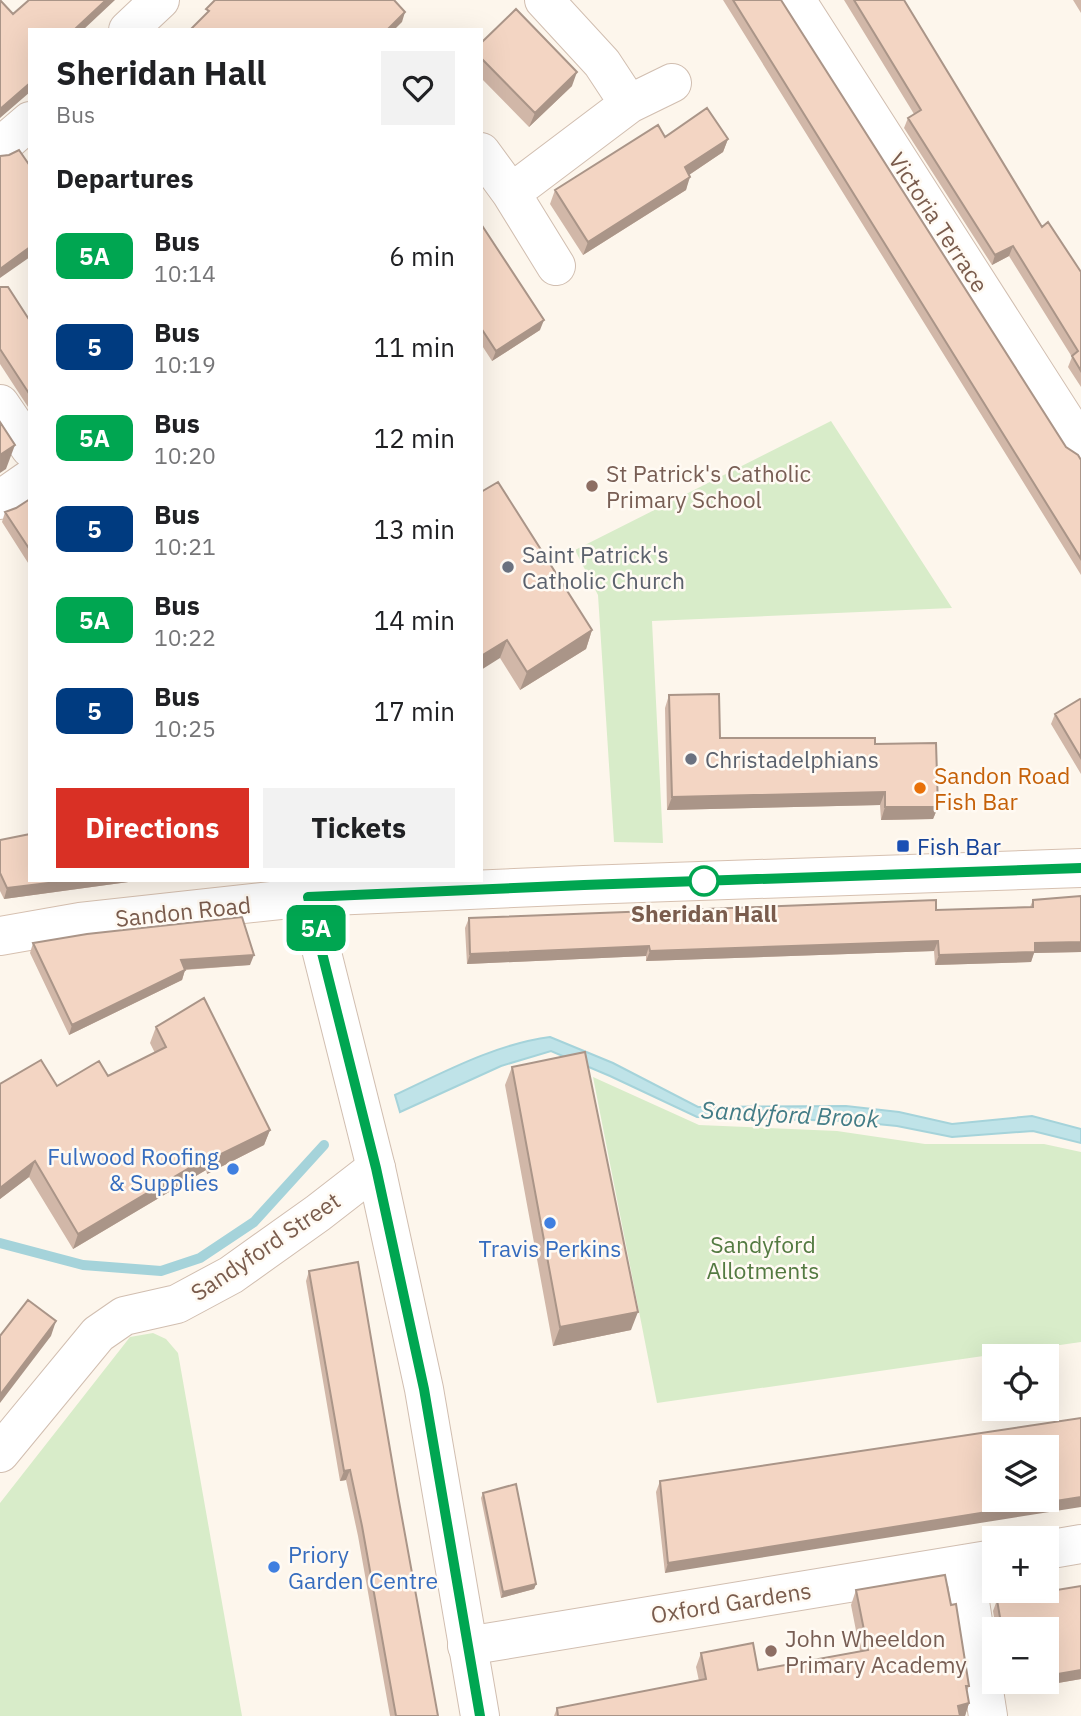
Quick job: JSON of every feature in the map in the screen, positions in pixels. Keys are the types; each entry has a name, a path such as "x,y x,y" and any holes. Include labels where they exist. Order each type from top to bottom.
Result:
{"street":[{"path":"130,28 160,0"},
{"path":"544,0 602,63 629,104"},
{"name":"Victoria Terrace","path":"796,0 1081,445"},
{"path":"511,193 629,104 672,83"},
{"path":"0,147 28,123"},
{"path":"483,155 511,193 556,266"},
{"path":"0,404 28,445"},
{"path":"0,500 28,480"},
{"name":"Sandon Road","path":"0,936 304,889 584,885 1081,868"},
{"path":"304,889 376,1168 424,1389 480,1716"},
{"name":"Sandyford Street","path":"0,1453 98,1334 124,1315 177,1304 231,1275 376,1168"},
{"path":"1059,1548 1081,1544"},
{"path":"979,1561 988,1716"},
{"name":"Oxford Gardens","path":"467,1646 979,1561"}],"green space":[{"path":"831,421 952,608 652,621 663,843 614,842 598,595 575,550"},
{"name":"Sandyford Allotments","path":"593,1077 699,1125 837,1131 925,1144 1044,1144 1081,1152 1081,1342 1059,1345 982,1344 982,1356 657,1403"},
{"path":"153,1333 166,1339 178,1353 242,1716 0,1716 0,1503 130,1337"}],"water":[{"path":"550,1037 613,1063 698,1107 846,1106 899,1112 952,1124 1032,1116 1081,1129 1081,1143 1033,1131 952,1137 897,1126 847,1121 697,1117 551,1051 501,1066 400,1112 395,1095 490,1052"}],"building":[{"path":"0,0 13,14 29,0 106,0 76,28 28,28 28,85 0,109"},
{"path":"215,0 394,0 405,12 389,28 192,28 209,11 206,9"},
{"path":"733,0 781,0 1066,447 1078,455 1081,460 1081,559"},
{"path":"854,0 904,0 1042,227 1048,222 1081,272 1081,371 1072,356 1078,351 1013,246 995,255 908,118 921,110"},
{"path":"516,9 577,72 535,113 483,60 483,41"},
{"path":"707,108 728,139 685,167 690,177 588,242 555,190 658,125 665,137"},
{"path":"19,150 28,163 28,248 0,269 0,156"},
{"path":"483,227 544,320 496,351 483,331"},
{"path":"0,287 8,287 28,318 28,392 0,349"},
{"path":"0,422 15,445 0,455"},
{"name":"Saint Patrick's Catholic Church","path":"498,482 592,630 527,672 507,640 483,655 483,491"},
{"path":"28,500 28,547 5,512"},
{"path":"719,694 720,738 875,738 875,744 936,743 938,807 885,807 885,792 672,797 669,695"},
{"path":"1081,700 1081,758 1055,714"},
{"path":"28,834 28,882 56,882 7,888 0,873 0,840"},
{"path":"1081,896 1081,942 1035,943 1035,952 939,955 938,941 650,951 649,946 470,954 469,918 936,900 936,910 1033,907 1033,900"},
{"path":"242,917 254,955 181,960 185,970 72,1025 33,943 87,934"},
{"path":"204,998 270,1130 213,1158 211,1155 78,1234 35,1161 0,1188 0,1084 41,1060 57,1086 99,1061 108,1076 166,1047 156,1027"},
{"path":"585,1052 638,1312 560,1327 512,1067"},
{"path":"358,1262 438,1716 396,1716 362,1526 350,1470 344,1471 309,1271"},
{"path":"28,1300 56,1321 0,1395 0,1336"},
{"path":"1081,1418 1081,1497 1059,1501 1059,1435 982,1435 982,1512 987,1512 668,1563 660,1481"},
{"path":"516,1484 536,1584 503,1592 483,1493"},
{"path":"945,1575 951,1605 956,1604 969,1686 966,1686 969,1703 958,1706 960,1716 558,1716 557,1708 706,1679 701,1653 753,1643 758,1670 868,1650 856,1590"},
{"path":"1081,1586 1081,1670 1059,1674 1059,1617 1000,1617 998,1603 1059,1603 1059,1590"}],"waterway":[{"name":"Sandyford Brook","path":"0,1243 83,1265 161,1271 200,1258 254,1222 324,1145"}],"bus line":[{"name":"5A","path":"480,1716 424,1389 376,1168 308,897 1081,868"}],"place":[{"name":"St Patrick's Catholic Primary School","path":"592,486"},
{"name":"Saint Patrick's Catholic Church","path":"508,567"},
{"name":"Christadelphians","path":"691,759"},
{"name":"Sandon Road Fish Bar","path":"920,788"},
{"name":"Fish Bar","path":"903,846"},
{"name":"Sheridan Hall","path":"704,881"},
{"name":"Fulwood Roofing & Supplies","path":"233,1169"},
{"name":"Travis Perkins","path":"550,1223"},
{"name":"Priory Garden Centre","path":"274,1567"},
{"name":"John Wheeldon Primary Academy","path":"771,1651"}]}
